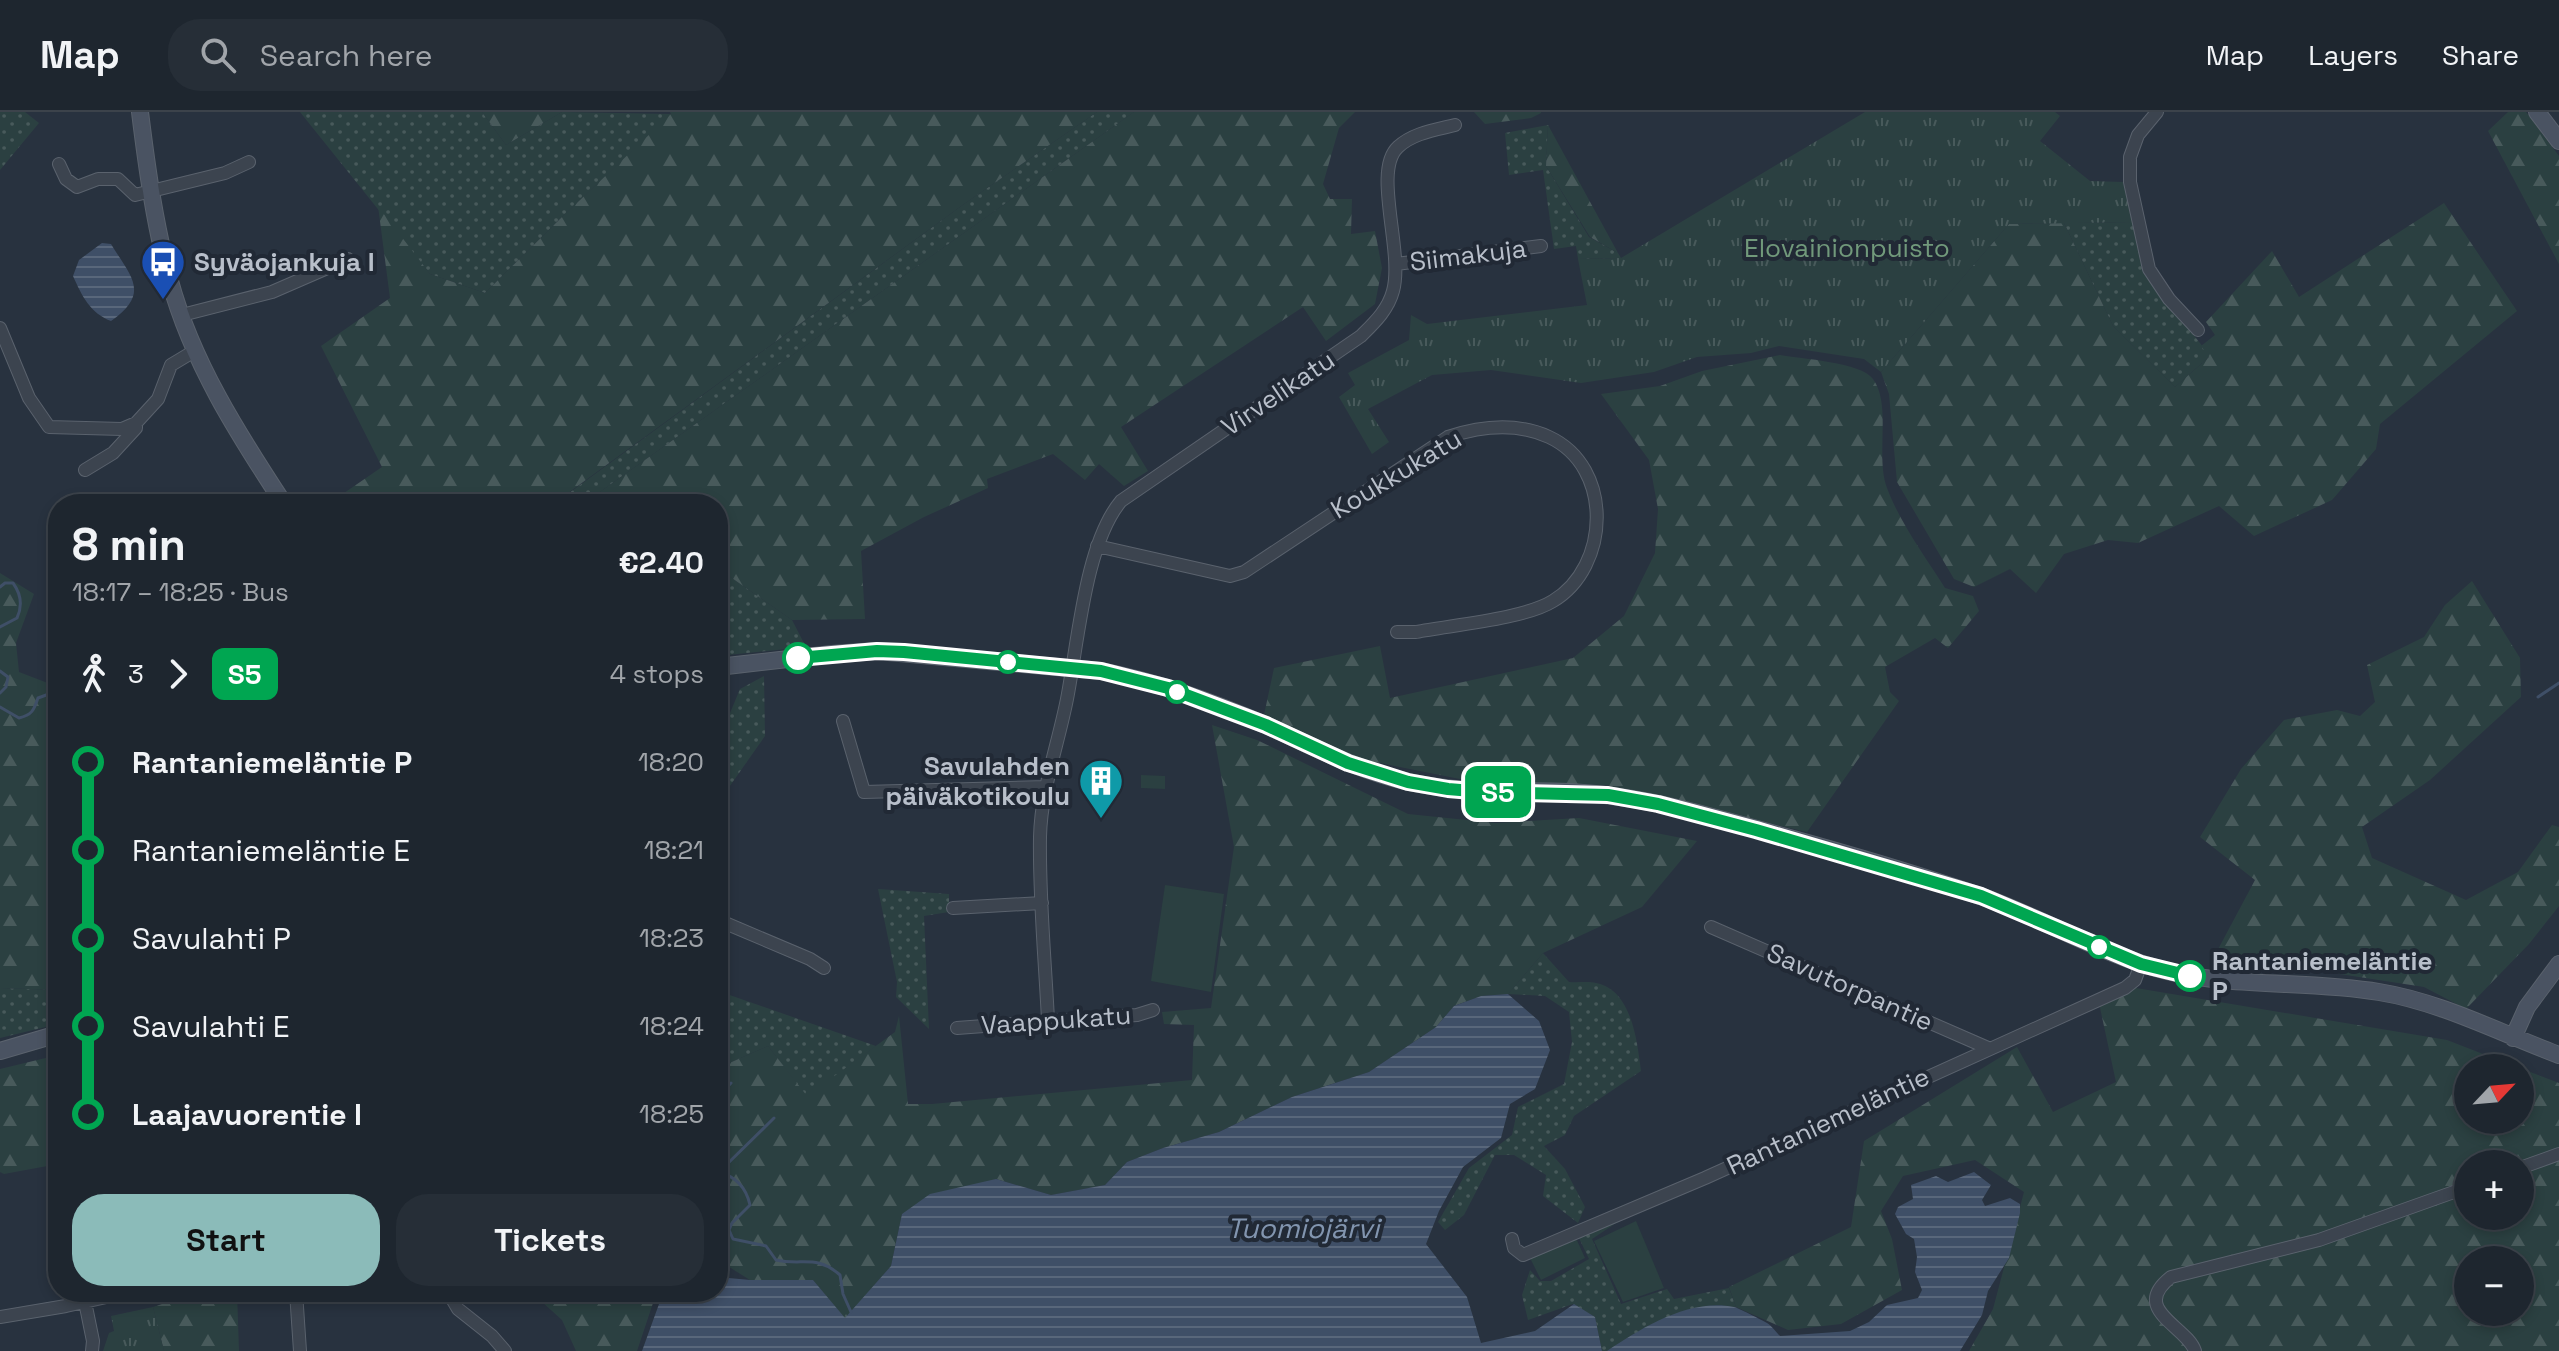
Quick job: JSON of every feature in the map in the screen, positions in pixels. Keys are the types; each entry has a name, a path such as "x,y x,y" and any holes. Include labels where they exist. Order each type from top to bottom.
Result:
{"street":[{"path":"140,112 150,192 170,283 196,350 223,407 278,494"},
{"path":"2157,112 2138,135 2130,157 2130,182 2149,269 2169,299 2198,330"},
{"path":"2537,112 2559,141"},
{"name":"Virvelikatu","path":"1048,1020 1040,835 1046,787 1097,546 1108,516 1121,501 1361,336 1384,312 1393,292 1396,264 1386,185 1387,165 1395,149 1412,137 1455,125"},
{"path":"59,164 66,179 77,187 98,179 118,179 135,195 225,173 249,162"},
{"name":"Siimakuja","path":"1396,264 1541,246"},
{"path":"182,315 272,292 348,259"},
{"path":"0,328 29,398 49,427 122,429 136,423 158,399 171,365 196,350"},
{"path":"85,470 113,453 136,428 136,423"},
{"name":"Koukkukatu","path":"1097,546 1230,576 1244,572 1448,437 1478,427 1509,428 1548,436 1571,453 1593,492 1597,535 1588,564 1567,591 1532,611 1416,632 1397,632"},
{"path":"728,666 877,651 1129,677 1168,688 1266,725 1348,763 1408,782 1484,792 1608,795 1698,813 1981,896 2141,964 2219,980 2344,986 2384,992 2425,1003 2559,1055"},
{"path":"843,721 864,792 1046,787"},
{"path":"953,908 1042,903"},
{"path":"728,924 824,968"},
{"name":"Savutorpantie","path":"1711,927 1988,1048"},
{"name":"Rantaniemeläntie","path":"1512,1239 1514,1248 1523,1255 1705,1178 2125,988 2135,980 2141,964"},
{"path":"2513,1038 2527,1007 2559,964"},
{"name":"Vaappukatu","path":"957,1028 1137,1015 1153,1010"},
{"path":"0,1051 48,1037"},
{"path":"2534,1163 2559,1154"},
{"path":"2195,1351 2190,1340 2168,1323 2159,1311 2158,1295 2171,1277 2319,1240 2454,1192"},
{"path":"0,1317 63,1302"},
{"path":"85,1302 92,1351"},
{"path":"297,1302 300,1351"},
{"path":"454,1302 505,1351"}],"green space":[{"path":"0,112 25,112 39,123 0,170"},
{"path":"300,112 482,112 506,145 562,112 672,114 485,293 430,274"},
{"path":"482,112 562,112 506,145"},
{"path":"1097,112 1134,112 597,494 568,494 964,204"},
{"path":"1097,112 964,204 567,494 343,494 382,467 321,346 390,298 378,206 430,274 485,293 671,114"},
{"path":"1134,112 1355,112 1339,128 1323,184 1330,199 1352,199 1351,234 1375,231 1382,268 1375,304 1326,341 1303,307 1121,427 1148,471 1124,486 1099,464 1085,480 1053,454 987,479 988,488 924,517 861,551 865,619 792,620 728,576 728,494 597,494"},
{"path":"1474,112 1541,113 1531,118 1485,124"},
{"name":"Elovainionpuisto","path":"1865,112 2055,112 2060,116 2040,141 2090,181 2123,182 2133,222 2009,224 1881,372 1864,359 1779,346 1751,353 1697,357 1654,372 1581,383 1491,370 1432,375 1368,409 1389,442 1372,454 1339,397 1355,385 1348,373 1409,340 1411,315 1427,324 1587,305 1578,259 1621,258"},
{"path":"2508,112 2526,112 2559,156 2559,264 2488,131"},
{"path":"1548,125 1546,166 1589,237 1618,253 1621,258 1578,259 1576,246 1554,249 1543,170 1509,175 1505,133"},
{"path":"1548,125 1618,253 1590,237 1546,166"},
{"path":"2444,203 2517,311 2380,424 2376,449 2332,500 2254,536 2219,506 2138,543 2108,540 2064,554 2036,593 2010,569 1974,587 1954,579 1897,482 1889,394 1881,372 2009,224 2064,223 2113,326 2175,387 2209,357 2201,346 2215,335 2206,322 2272,251 2299,297"},
{"path":"2133,222 2144,271 2210,356 2175,387 2113,326 2064,223"},
{"path":"1780,355 1844,365 1873,379 1882,402 1882,461 1892,501 1945,588 1973,596 1979,611 1948,648 1935,638 1885,667 1890,692 1899,701 1807,832 1606,785 1480,783 1360,759 1264,715 1274,668 1380,646 1390,698 1573,658 1624,616 1655,553 1658,509 1649,460 1601,394 1660,386 1702,371"},
{"path":"0,573 34,594 16,643 19,672 48,683 48,990 0,988"},
{"path":"728,576 792,620 806,647 728,655"},
{"path":"2472,581 2520,658 2521,697 2430,780 2362,827 2372,858 2466,900 2518,872 2552,825 2559,827 2559,906 2529,944 2466,1009 2424,987 2215,955 2255,880 2200,837 2241,769 2284,720 2337,710 2360,716 2375,702 2367,665 2424,637 2445,605"},
{"path":"764,676 765,736 728,789 728,718 740,689"},
{"path":"1212,725 1257,740 1408,814 1496,823 1579,818 1697,841 1642,907 1543,953 1508,994 1481,996 1454,1006 1436,1027 1369,1072 1292,1097 1219,1132 1127,1162 1105,1185 1051,1195 996,1179 902,1214 891,1266 845,1319 813,1280 750,1280 728,1266 728,1064 768,1046 807,1096 895,1032 899,1016 908,1104 1192,1080 1194,1025 1164,1024 1162,1012 1211,1008 1234,847"},
{"path":"1141,775 1165,776 1165,789 1141,788"},
{"path":"1165,885 1224,894 1211,992 1151,981"},
{"path":"878,889 949,894 949,912 924,916 929,1029 896,997 897,982"},
{"path":"1543,953 1569,982 1596,983 1618,995 1630,1018 1641,1071 1574,1116 1565,1135 1544,1146 1565,1169 1585,1207 1578,1223 1543,1196 1546,1175 1514,1155 1495,1155 1464,1215 1445,1230 1438,1222 1469,1168 1512,1135 1518,1107 1564,1084 1572,1042 1569,1012 1545,996 1508,994"},
{"path":"2130,987 2447,1040 2483,1054 2454,1054 2454,1134 2534,1134 2534,1073 2559,1083 2559,1351 1969,1351 1993,1309 2024,1192 1975,1160 1903,1176 1881,1211 1892,1239 1902,1290 1841,1324 1788,1330 1736,1307 1729,1287 1851,1227 1864,1141 2017,1047 2053,1112 2116,1082 2099,1003"},
{"path":"0,988 48,990 48,1026 0,1038"},
{"path":"728,994 876,1046 807,1097 768,1046 728,1064"},
{"path":"48,1057 48,1166 4,1174 0,1172 0,1069"},
{"path":"1628,1215 1592,1239 1621,1304 1667,1289 1674,1299 1729,1288 1736,1307 1710,1306 1607,1351 1602,1351 1595,1317 1573,1304 1528,1320 1522,1295 1530,1270 1540,1281 1551,1281 1589,1259 1579,1238 1586,1231"},
{"path":"1636,1221 1664,1288 1623,1302 1594,1241"},
{"path":"1575,1236 1585,1258 1541,1280 1530,1258"},
{"path":"168,1302 237,1302 239,1351 164,1351 153,1307"},
{"path":"542,1302 653,1302 637,1351 576,1351 562,1320"},
{"path":"153,1307 164,1351 103,1351 109,1333 114,1331 111,1316"}],"water":[{"path":"102,243 111,244 134,284 131,302 111,321 92,309 73,276 79,260"},
{"name":"Tuomiojärvi","path":"1508,994 1539,1021 1550,1050 1535,1089 1510,1104 1501,1138 1463,1167 1439,1211 1426,1244 1467,1297 1481,1343 1535,1331 1574,1304 1595,1317 1602,1351 642,1351 660,1302 728,1302 728,1278 813,1280 845,1318 891,1266 902,1214 930,1194 996,1179 1051,1195 1105,1185 1127,1162 1219,1132 1292,1097 1369,1072 1436,1027 1454,1006 1481,996"},
{"path":"1974,1172 1991,1185 1982,1200 1985,1206 2010,1198 2020,1204 2020,1213 2009,1258 1988,1291 1982,1315 1960,1351 1607,1351 1667,1317 1717,1305 1736,1308 1767,1323 1780,1336 1850,1331 1869,1322 1887,1305 1918,1298 1922,1290 1915,1272 1917,1257 1914,1239 1906,1234 1895,1214 1898,1207 1913,1199 1911,1185 1936,1176 1948,1182"}],"waterway":[{"path":"0,587 13,583 20,604 17,618 0,627"},
{"path":"0,671 8,677 6,687 0,693"},
{"path":"2538,697 2559,683"},
{"path":"0,707 19,718 32,711 38,698 48,694"},
{"path":"728,1086 731,1083"},
{"path":"728,1163 774,1118"},
{"path":"728,1175 739,1183 750,1205 732,1223 729,1230 733,1239 766,1246 776,1260 816,1263 831,1269 840,1275 843,1294 851,1312"}],"bus line":[{"name":"S5","path":"798,658 877,651 904,652 1101,671 1129,677 1168,688 1266,725 1375,773 1448,789 1608,795 1698,813 1981,896 2141,964 2190,976"}],"place":[{"name":"Syväojankuja I","path":"163,301"},
{"name":"Savulahden päiväkotikoulu","path":"1101,820"},
{"name":"Rantaniemeläntie P","path":"2190,976"}]}
